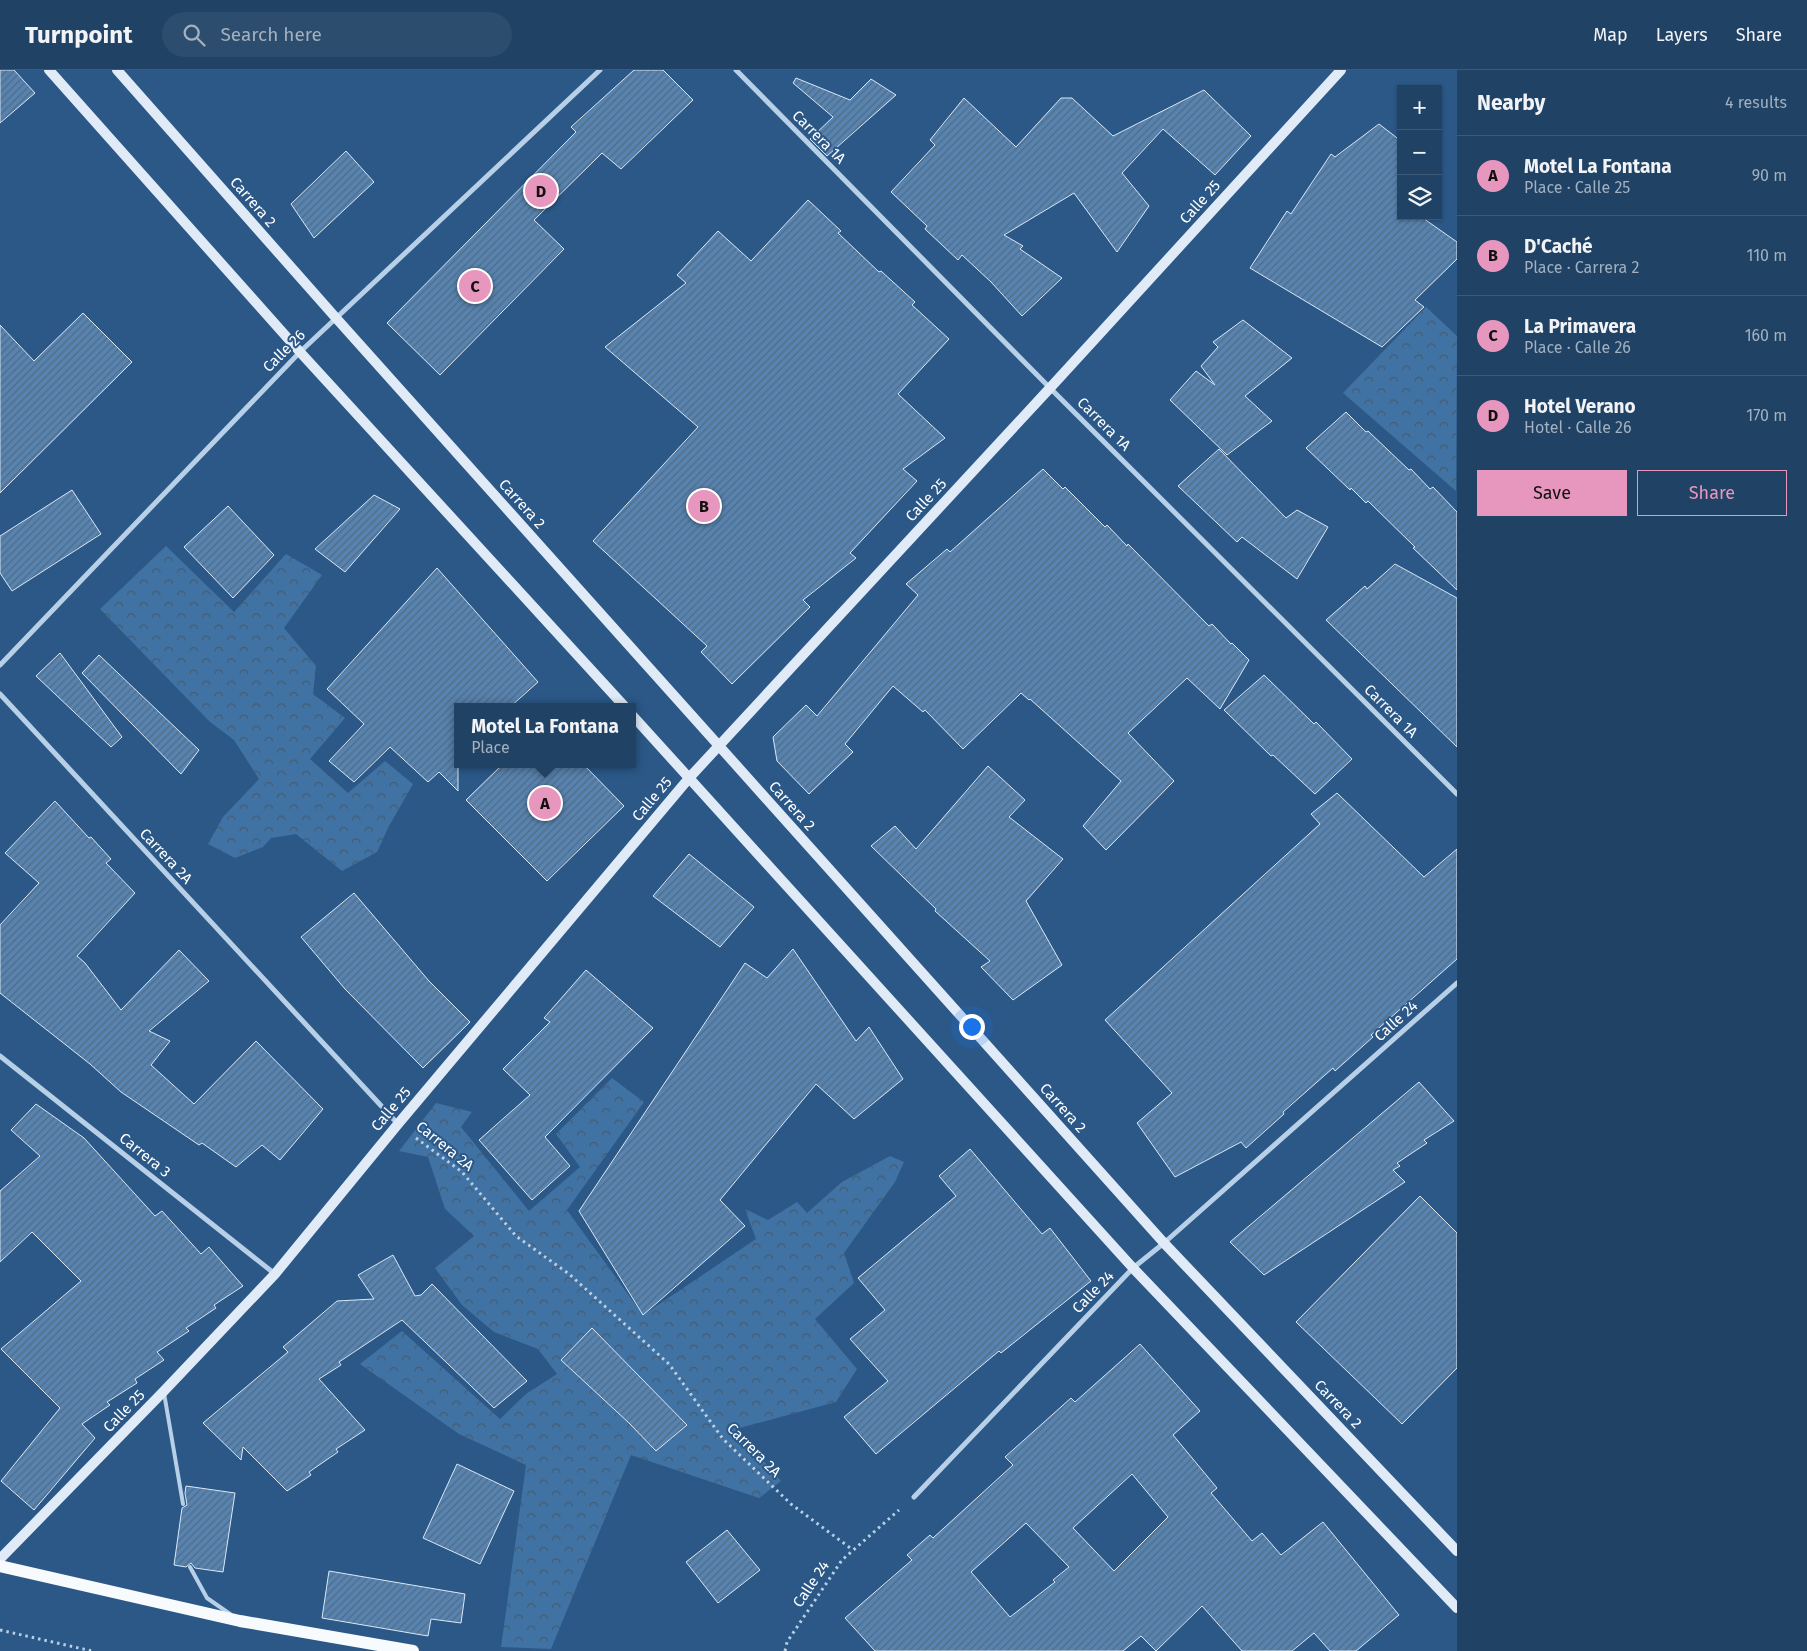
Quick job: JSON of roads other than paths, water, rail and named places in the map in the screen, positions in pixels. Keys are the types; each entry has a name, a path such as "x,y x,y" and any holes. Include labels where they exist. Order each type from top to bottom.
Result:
{"main road":[{"path":"0,1566 240,1621 413,1651"}],"street":[{"path":"50,70 300,352 621,703"},
{"name":"Carrera 2","path":"117,70 336,318 1164,1243 1457,1551"},
{"name":"Calle 26","path":"0,665 300,352 600,70"},
{"name":"Carrera 1A","path":"736,70 1050,388 1457,794"},
{"name":"Calle 25","path":"0,1559 275,1274 398,1124 690,777 1341,70"},
{"name":"Carrera 2A","path":"0,694 398,1124"},
{"path":"636,719 1133,1268 1457,1608"},
{"name":"Calle 24","path":"914,1497 1133,1268 1164,1243 1457,984"},
{"name":"Carrera 3","path":"0,1056 275,1274"}],"lane":[{"path":"163,1392 183,1504"},
{"path":"190,1567 207,1598 240,1621"}],"place":[{"name":"Hotel Verano","path":"541,191"},
{"name":"La Primavera","path":"475,286"},
{"name":"D'Caché","path":"704,506"},
{"name":"Motel La Fontana","path":"545,803"}]}
